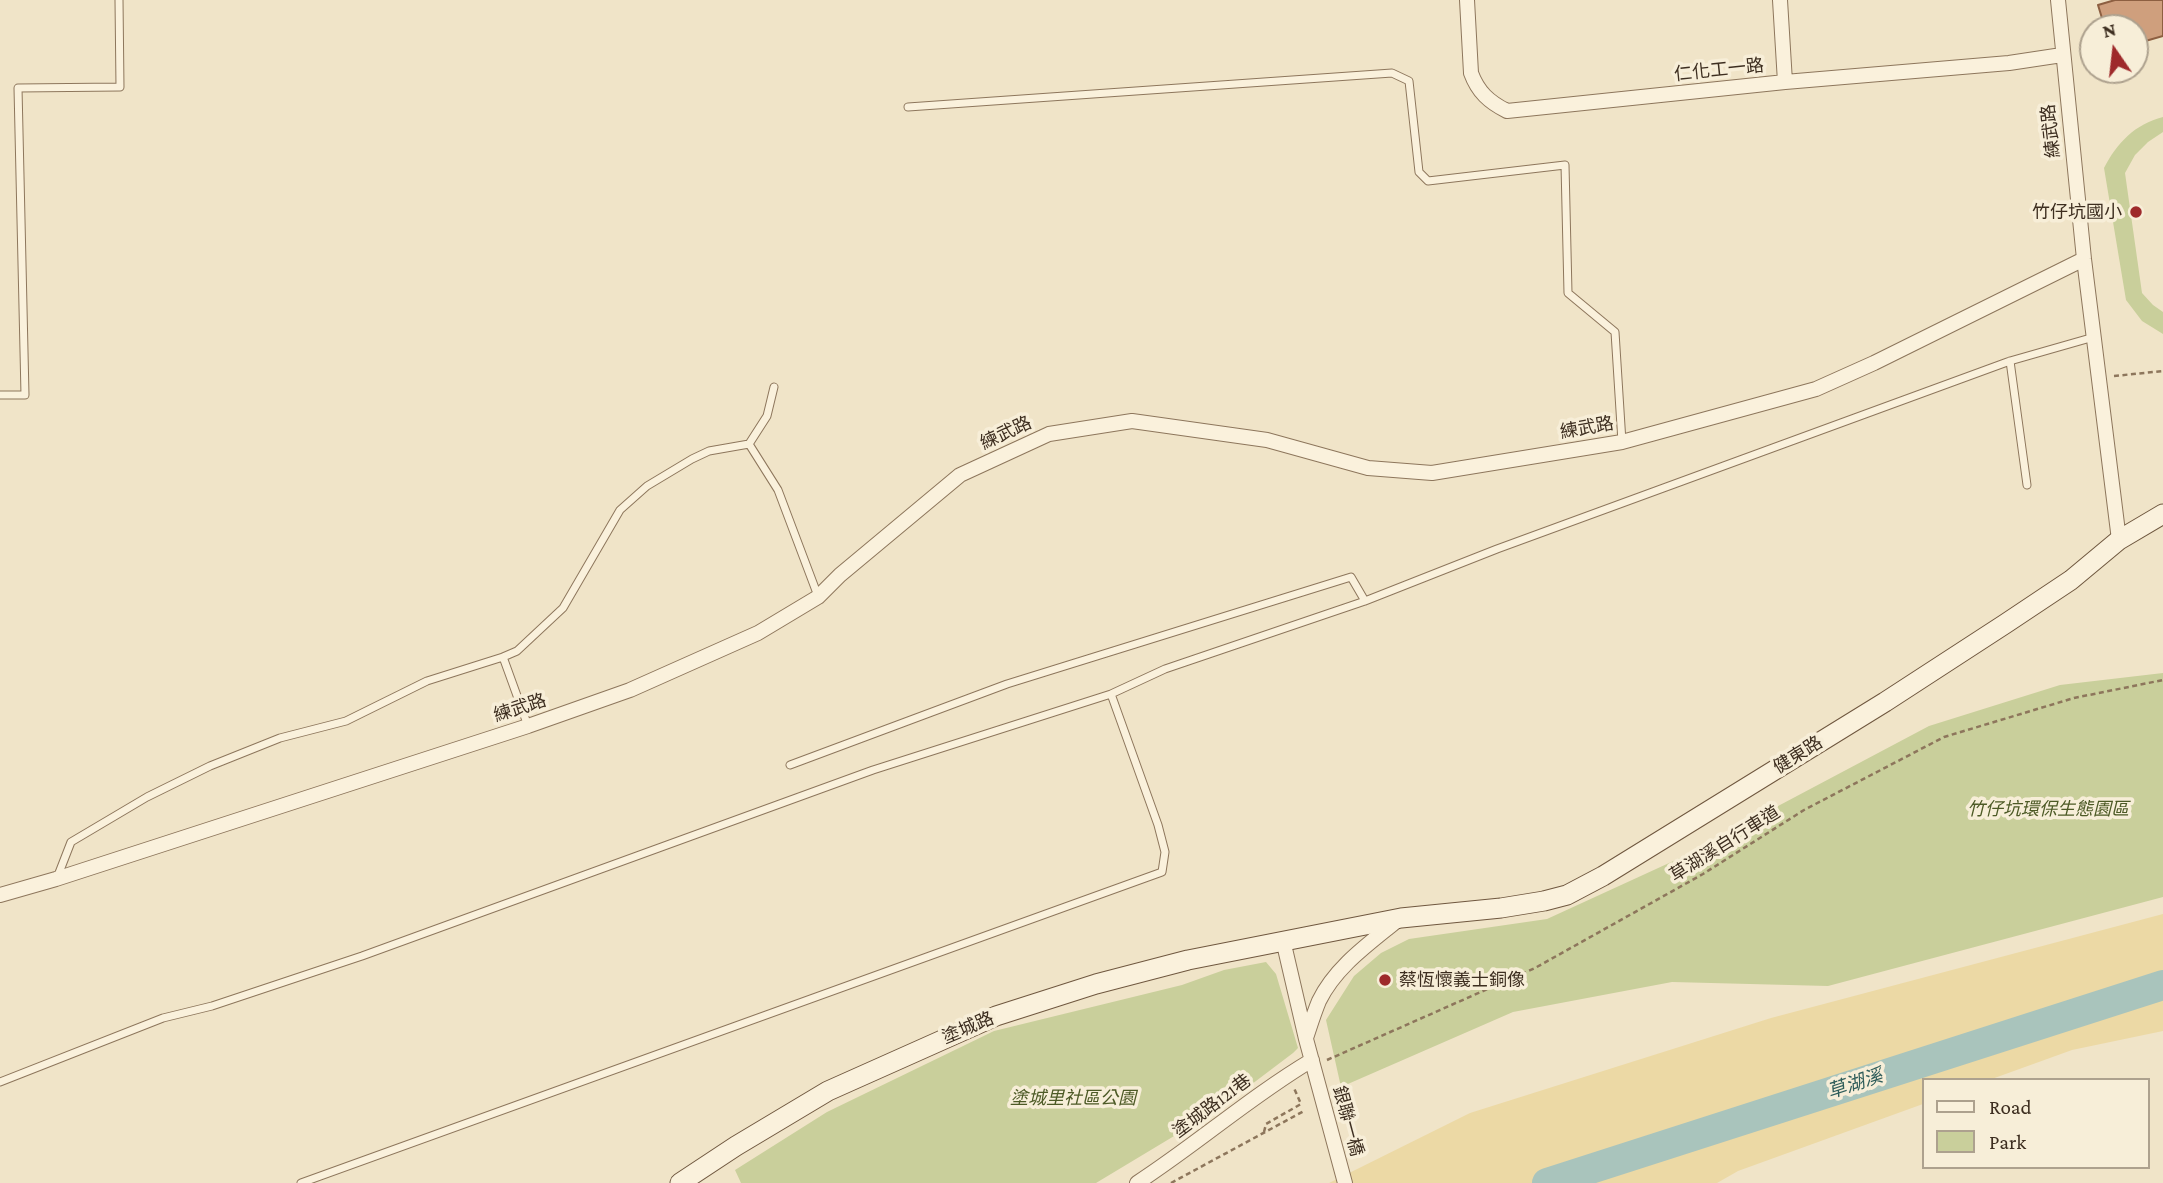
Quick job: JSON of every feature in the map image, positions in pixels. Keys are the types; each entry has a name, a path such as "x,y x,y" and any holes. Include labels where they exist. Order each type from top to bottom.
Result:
{"street":[{"name":"仁化工一路","path":"1467,0 1471,73 1474,82 1488,100 1507,111 1785,82 2009,63 2062,55"},
{"path":"1780,0 1785,82"},
{"name":"練武路","path":"2058,0 2084,258 2119,540"},
{"name":"練武路","path":"0,895 528,726 653,680 758,633 818,597 840,575 960,475 1049,434 1132,421 1267,440 1368,468 1432,473 1622,442 1816,389 1874,363 2084,258"},
{"name":"健東路","path":"1283,940 1401,918 1501,908 1567,895 1885,702 2071,580 2119,540 2163,514"},
{"path":"1306,1039 1320,1001 1335,976 1361,950 1401,918"},
{"path":"1283,940 1313,1065"},
{"name":"塗城路","path":"680,1183 828,1091 986,1020 1096,984 1188,960 1283,940"},
{"name":"塗城路121巷","path":"1137,1183 1261,1093 1313,1065"},
{"name":"銀聯一橋","path":"1313,1065 1345,1183"}],"lane":[{"path":"0,395 25,395 18,88 120,87 118,0"},
{"path":"908,107 1391,73 1409,81 1419,172 1428,181 1565,165 1568,293 1615,332 1622,442"},
{"path":"0,1082 163,1018 212,1006 362,956 873,770 1111,694 1165,669 1365,601 2010,361 2095,337"},
{"path":"2010,361 2027,485"},
{"path":"56,879 71,842 147,797 210,766 280,738 346,721 427,681 517,651 563,608 620,510 647,486 692,458 709,451 749,444 767,416 774,387"},
{"path":"749,444 778,490 818,597"},
{"path":"790,765 1007,684 1351,578 1365,601"},
{"path":"503,657 528,726"},
{"path":"301,1183 1161,872 1165,852 1158,825 1111,694"}],"path":[{"path":"2099,378 2163,371"},
{"name":"草湖溪自行車道","path":"1313,1065 1535,968 1703,874 1804,810 1944,737 2074,698 2163,680"},
{"path":"1264,1132 1266,1124 1301,1104 1293,1086"},
{"path":"1171,1183 1304,1111"}],"green space":[{"path":"2163,117 2163,132 2135,155 2125,173 2142,293 2163,312 2163,334 2142,321 2126,300 2104,168 2128,136 2144,124"},
{"name":"竹仔坑環保生態園區","path":"2163,673 2163,897 1828,986 1672,982 1513,1012 1341,1087 1326,1020 1354,976 1381,953 1409,939 1547,919 1680,858 1929,726 2060,685"},
{"name":"塗城里社區公園","path":"1266,962 1276,974 1298,1048 1219,1109 1096,1183 741,1183 735,1170 827,1112 994,1031 1182,985 1224,970"}],"sand":[{"path":"2163,914 2163,1031 2072,1050 1995,1078 1922,1078 1922,1104 1738,1171 1717,1183 1329,1183 1470,1113 1771,1018"}],"building":[{"path":"2115,0 2163,0 2163,36 2149,40 2149,14 2101,14 2098,5"}],"waterway":[{"name":"草湖溪","path":"1547,1183 2163,985"}],"place":[{"name":"竹仔坑國小","path":"2136,212"},
{"name":"蔡恆懷義士銅像","path":"1385,980"}]}
